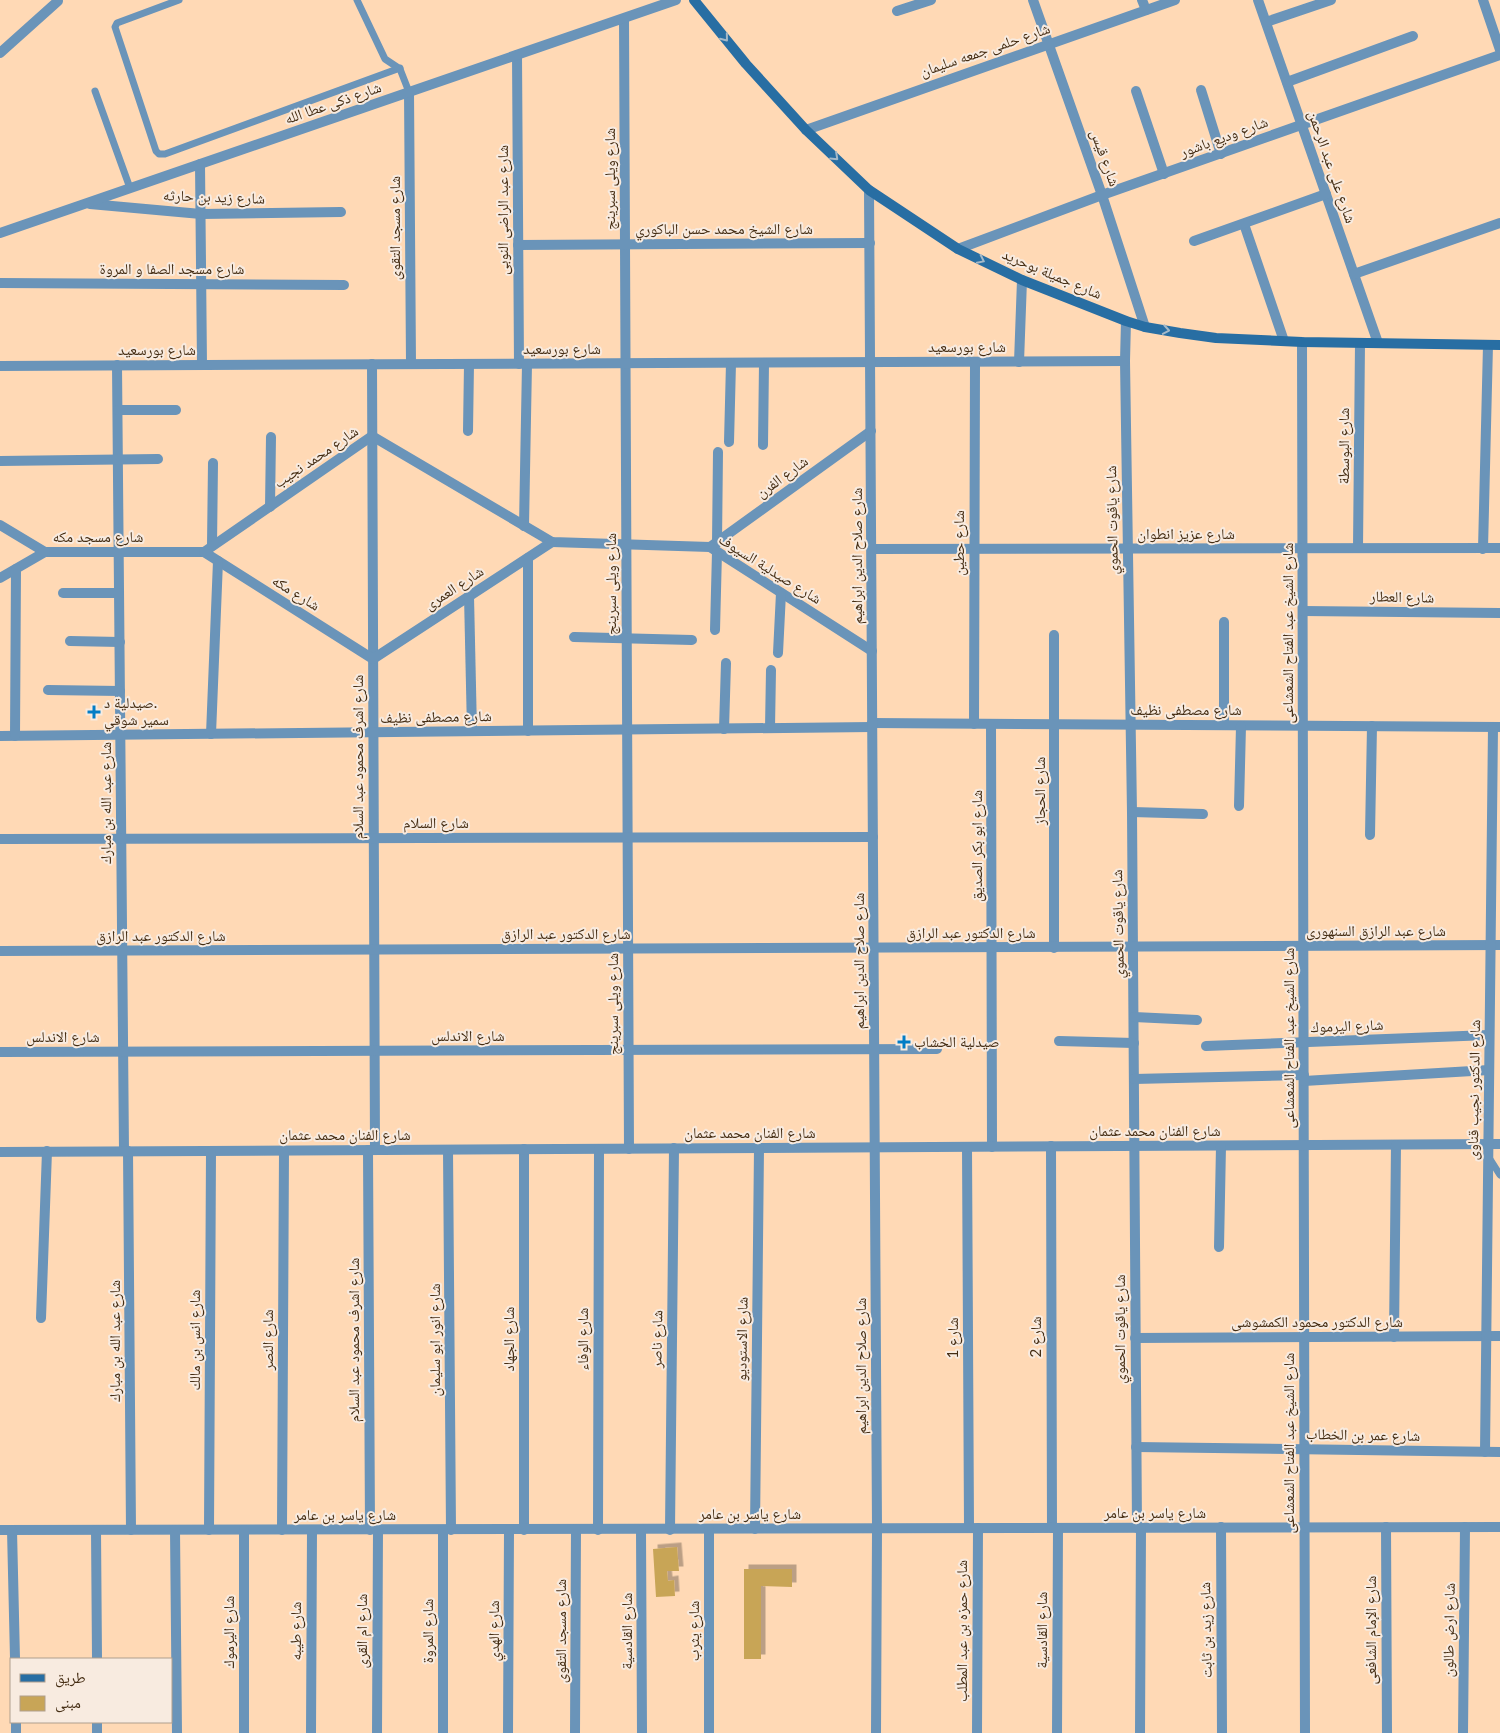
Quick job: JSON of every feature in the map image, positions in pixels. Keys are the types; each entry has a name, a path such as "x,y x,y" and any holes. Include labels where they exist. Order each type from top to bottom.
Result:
{"main road":[{"name":"شارع جميلة بوحريد","path":"694,0 746,64 806,130 869,190 958,249 1022,280 1126,321 1216,338 1284,342 1500,345"}],"street":[{"name":"شارع ذكى عطا الله","path":"0,233 676,0"},
{"path":"897,11 931,0"},
{"name":"شارع قيس","path":"1033,0 1102,195 1145,326"},
{"name":"شارع حلمى جمعه سليمان","path":"806,130 1048,44 1144,5 1175,0"},
{"name":"شارع على عبد الرحمن","path":"1258,0 1378,344"},
{"path":"1266,22 1331,0"},
{"path":"1483,0 1500,50"},
{"path":"0,53 58,1"},
{"name":"شارع ويلى سبرينج","path":"624,19 629,1149"},
{"path":"1287,82 1413,36"},
{"name":"شارع عبد الراضى النوبى","path":"517,55 518,245 523,364 524,526"},
{"name":"شارع وديع باشور","path":"958,249 1102,195 1500,55"},
{"path":"1201,90 1221,154"},
{"path":"1136,91 1164,174"},
{"name":"شارع مسجد التقوى","path":"410,92 411,364"},
{"path":"200,164 202,365"},
{"name":"شارع صلاح الدين ابراهيم","path":"869,190 874,948 876,1733"},
{"path":"1194,241 1326,194"},
{"name":"شارع زيد بن حارثه","path":"87,203 201,214 341,212"},
{"path":"1354,274 1500,223"},
{"path":"1244,224 1284,342"},
{"name":"شارع الشيخ محمد حسن الباكوري","path":"518,245 870,243"},
{"path":"1019,362 1022,280"},
{"name":"شارع مسجد الصفا و المروة","path":"0,283 344,285"},
{"name":"شارع ياقوت الحموي","path":"1126,321 1140,1733"},
{"name":"شارع الشيخ عبد الفتاح الشعشاعى","path":"1302,342 1305,1733"},
{"name":"شارع البوسطة","path":"1358,548 1360,343"},
{"path":"1483,548 1488,344"},
{"name":"شارع بورسعيد","path":"0,366 1125,361"},
{"name":"شارع حطين","path":"974,724 975,362"},
{"path":"729,442 731,363"},
{"path":"763,445 764,363"},
{"name":"شارع اشرف محمود عبد السلام","path":"372,364 374,1051 371,1150 374,1530"},
{"path":"468,431 470,364"},
{"name":"شارع عبد الله بن مبارك","path":"117,365 123,1052 131,1530"},
{"path":"118,410 176,410"},
{"name":"شارع الفرن","path":"715,547 871,431"},
{"name":"شارع محمد نجيب","path":"208,549 372,436 552,542"},
{"path":"270,507 271,437"},
{"path":"715,630 718,452"},
{"path":"0,461 158,459"},
{"path":"208,549 213,462"},
{"name":"شارع مسجد مكه","path":"0,525 45,552 208,549"},
{"name":"شارع صيدلية السيوف","path":"552,542 715,547 781,593 872,651"},
{"name":"شارع العمرى","path":"373,659 552,542"},
{"name":"شارع عزيز انطوان","path":"872,549 1500,548"},
{"name":"شارع مكه","path":"208,549 218,561 373,659"},
{"path":"0,578 45,552"},
{"path":"528,558 528,731"},
{"path":"212,734 218,561"},
{"path":"15,736 16,569"},
{"path":"63,593 119,593"},
{"path":"778,653 781,593"},
{"path":"469,596 472,731"},
{"name":"شارع العطار","path":"1303,611 1500,614"},
{"path":"1224,622 1224,725"},
{"name":"شارع الحجاز","path":"1054,635 1054,948"},
{"path":"574,637 692,640"},
{"path":"70,641 120,642"},
{"path":"724,728 726,663"},
{"path":"770,728 771,670"},
{"path":"48,690 120,691"},
{"name":"شارع مصطفى نظيف","path":"0,736 627,730 974,724 1496,727"},
{"name":"شارع ابو بكر الصديق","path":"991,724 992,1147"},
{"path":"1239,806 1241,726"},
{"path":"1370,835 1372,726"},
{"name":"شارع الدكتور نجيب قناوى","path":"1484,1452 1489,1035 1495,945 1496,727"},
{"path":"1132,812 1203,814"},
{"name":"شارع السلام","path":"0,839 873,837"},
{"name":"شارع عبد الرازق السنهورى","path":"1133,947 1495,945"},
{"name":"شارع الدكتور عبد الرازق","path":"0,951 1133,947"},
{"path":"1134,1017 1197,1020"},
{"name":"شارع اليرموك","path":"1206,1046 1489,1035"},
{"path":"1059,1041 1134,1043"},
{"name":"شارع الاندلس","path":"0,1052 936,1049"},
{"path":"1134,1079 1304,1078 1489,1070"},
{"name":"شارع الفنان محمد عثمان","path":"0,1152 1500,1144"},
{"path":"1394,1337 1396,1145"},
{"name":"شارع 2","path":"1051,1146 1055,1528"},
{"path":"1219,1247 1221,1146"},
{"name":"شارع 1","path":"967,1147 973,1528"},
{"name":"شارع ناصر","path":"670,1530 674,1148"},
{"name":"شارع الاستوديو","path":"755,1530 759,1148"},
{"name":"شارع الجهاد","path":"524,1149 524,1530"},
{"name":"شارع الوفاء","path":"598,1149 598,1530"},
{"name":"شارع النصر","path":"282,1530 284,1150"},
{"name":"شارع انور ابو سليمان","path":"447,1530 448,1150"},
{"name":"شارع انس بن مالك","path":"209,1530 211,1151"},
{"path":"41,1318 48,1152"},
{"name":"شارع الدكتور محمود الكمشوشى","path":"1135,1338 1500,1336"},
{"name":"شارع عمر بن الخطاب","path":"1136,1447 1500,1452"},
{"name":"شارع زيد بن ثابت","path":"1220,1527 1222,1733"},
{"name":"شارع الإمام الشافعى","path":"1386,1527 1386,1733"},
{"name":"شارع ارض طالون","path":"1463,1733 1465,1527"},
{"name":"شارع ياسر بن عامر","path":"0,1530 755,1530 1500,1527"},
{"name":"شارع حمزه بن عبد المطلب","path":"973,1528 977,1733"},
{"name":"شارع القادسية","path":"1055,1528 1057,1733"},
{"name":"شارع يثرب","path":"708,1733 709,1529"},
{"path":"12,1530 15,1658"},
{"path":"96,1530 97,1658"},
{"path":"175,1530 177,1733"},
{"name":"شارع اليرموك","path":"244,1530 244,1733"},
{"name":"شارع طيبه","path":"311,1733 312,1530"},
{"name":"شارع ام القرى","path":"374,1530 376,1733"},
{"name":"شارع المروة","path":"443,1733 447,1530"},
{"name":"شارع الهدي","path":"508,1733 509,1530"},
{"name":"شارع مسجد التقوى","path":"576,1530 576,1733"},
{"name":"شارع القادسية","path":"641,1530 642,1733"}],"lane":[{"path":"179,0 117,24 115,27 156,151 159,154 165,154 400,68"},
{"path":"357,0 386,60 400,68 410,92"},
{"path":"95,90 130,188"},
{"path":"1488,1156 1500,1175"}],"building":[{"path":"677,1547 679,1571 667,1571 668,1581 674,1580 675,1596 656,1597 653,1549"},
{"path":"744,1569 792,1569 792,1587 761,1586 761,1659 744,1659"}],"place":[{"name":"صيدلية د. سمير شوقي","path":"94,712"},
{"name":"صيدلية الخشاب","path":"904,1042"}]}
